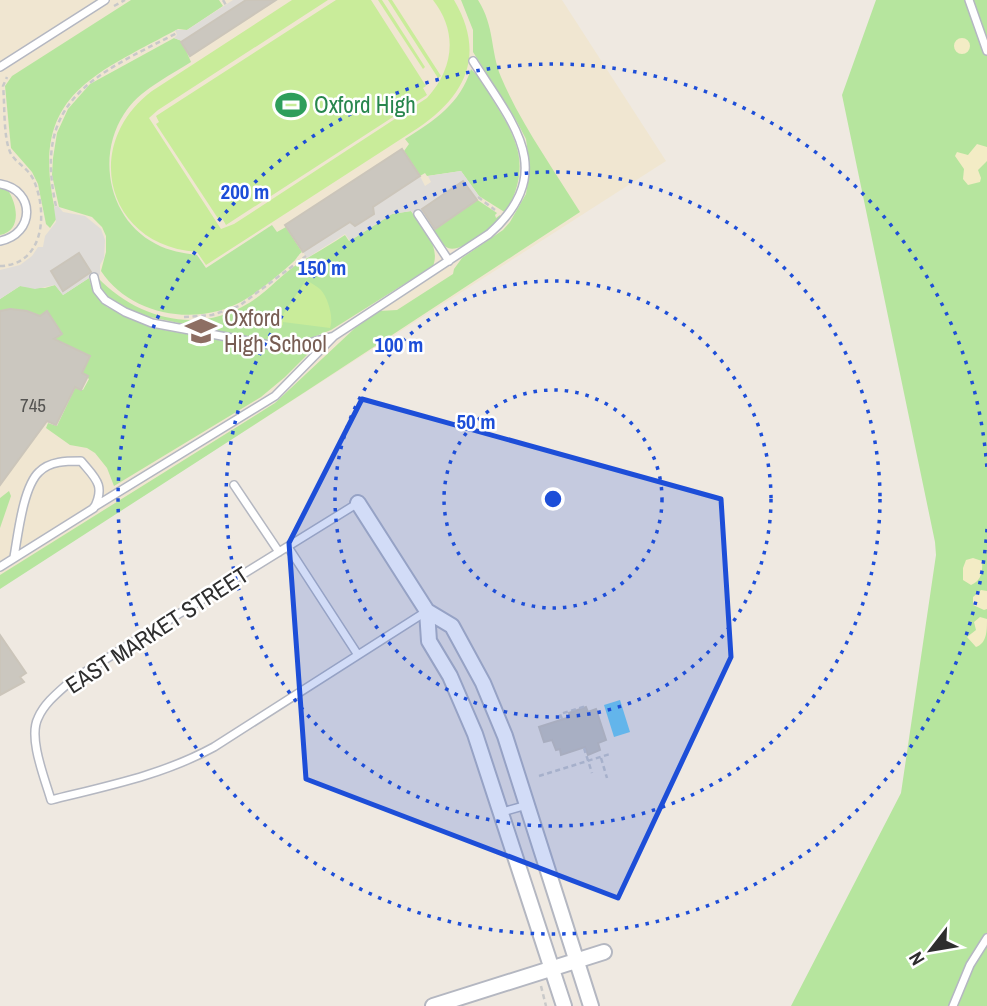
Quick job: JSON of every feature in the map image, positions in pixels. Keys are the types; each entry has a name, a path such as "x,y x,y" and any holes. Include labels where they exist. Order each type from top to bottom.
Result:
{"street":[{"name":"EAST MARKET STREET","path":"358,503 427,611 452,626 467,650 496,712 591,1006"},
{"name":"EAST MARKET STREET","path":"427,611 429,641 464,705 502,812 564,1006"},
{"path":"433,1006 604,952"}],"lane":[{"path":"0,67 105,0"},
{"path":"969,0 987,51"},
{"path":"0,567 275,396 334,336 489,234 507,218 518,201 526,175 524,150 515,127 473,61"},
{"path":"0,184 16,189 22,197 27,215 19,232 0,241"},
{"path":"418,214 449,261"},
{"path":"94,277 97,290 105,300 152,323 275,346 298,346 334,336"},
{"path":"14,557 26,498 39,472 60,461 81,461 97,480 100,495 94,508"},
{"path":"234,485 279,552"},
{"name":"EAST MARKET STREET","path":"358,503 72,680 52,698 37,719 35,745 51,800 165,770 190,760 427,611"},
{"path":"288,547 358,655"},
{"path":"502,812 527,805"},
{"path":"953,1006 970,965 987,938"}],"path":[{"path":"114,7 125,0"},
{"path":"223,0 226,5"},
{"path":"56,206 50,166 53,143 63,112 79,91 97,75 177,33"},
{"path":"0,267 20,261 33,250 42,221 34,179 10,152 8,142 3,86 14,71"},
{"path":"478,197 507,218"},
{"path":"181,317 212,315 239,306 306,256"},
{"path":"562,719 560,714 586,706"},
{"path":"584,748 592,773"},
{"path":"539,776 610,754"},
{"path":"601,757 607,778"},
{"path":"537,973 547,1006"}],"highlighted area":[{"path":"362,399 721,499 731,657 618,898 306,779 289,543"}],"shaded area":[{"name":"Oxford High School","path":"0,0 562,0 666,161 0,588"},
{"path":"233,0 246,0 182,41 174,38 177,35 175,30 187,30"},
{"path":"461,171 479,196 476,199 463,181 415,216 411,211 392,214 350,241 345,234 307,258 303,252 350,222 352,224 374,214 373,207 420,176 425,186 431,182 428,176"},
{"path":"58,206 63,212 85,216 101,229 105,240 100,274 98,277 92,276 63,295 55,285 35,289 20,286 0,299 0,270 20,265 32,256 38,247 43,247 45,236 56,222 54,207"}],"green space":[{"path":"131,0 219,0 223,6 187,30 178,29 116,62 72,97 58,118 50,145 50,177 57,218 50,228 46,224 38,184 32,172 11,148 5,86 12,76"},
{"path":"292,0 328,0 149,118 221,229 234,224 427,98 443,75 450,50 446,25 433,0 454,0 464,20 469,38 466,72 459,88 435,116 206,265 197,252 166,246 142,232 124,212 114,189 111,164 116,138 130,113 152,91"},
{"name":"Oxford High","path":"336,0 371,0 426,86 423,88 427,95 226,225 222,218 219,220 156,124 159,122 156,116"},
{"path":"378,0 382,0 425,67 423,69"},
{"path":"388,0 392,0 441,76 438,78"},
{"path":"461,0 478,0 490,29 498,67 509,94 580,212 0,589 0,575 275,403 355,328 379,311 397,310 453,274 462,258 503,230 510,222 526,194 530,169 526,139 473,52 473,30"},
{"path":"876,0 987,0 987,1006 791,1006 901,793 936,555 842,95"},
{"path":"174,38 182,41 191,62 154,85 130,105 115,131 109,168 118,204 127,220 156,244 197,255 206,268 272,225 277,232 286,227 302,252 294,262 249,297 231,307 211,313 190,315 149,308 114,287 101,271 106,252 106,236 102,227 92,217 59,207 52,175 57,133 68,109 90,84"},
{"path":"471,69 505,119 519,157 518,183 506,213 479,196 461,171 427,176 425,173 420,176 404,151 409,144 405,139 436,118 453,102"},
{"path":"0,187 9,192 16,218 12,229 0,235"},
{"path":"476,199 497,213 496,218 500,215 501,218 484,233 461,247 446,247 434,230"},
{"path":"411,211 432,244 435,259 433,266 331,330 311,338 272,342 145,316 108,297 102,292 98,278 131,304 150,312 189,320 210,318 230,313 249,303 299,263 345,235 349,241 392,214"},
{"path":"89,278 93,292 107,307 153,328 273,350 296,350 316,346 261,397 114,486 107,468 95,453 87,448 70,445 46,428 48,423 57,426 75,388 83,390 89,379 82,373 90,356 54,339 62,333 47,311 40,316 23,310 0,311 0,299 20,286 45,288 55,285 63,295"},
{"path":"306,280 326,298 331,314 330,328 283,322 283,325 276,328 273,322 280,319"},
{"path":"9,491 11,496 0,528 0,498"}],"sand":[{"path":"959,38 965,38 970,46 968,52 959,54 954,49 954,43"},
{"path":"977,144 987,147 987,161 978,170 980,182 968,185 963,179 964,169 955,156 957,152 968,155"},
{"path":"973,558 982,561 982,569 979,579 971,585 963,580 963,568 966,560"},
{"path":"981,590 987,591 987,609 984,610 973,605 973,597"},
{"path":"980,617 987,619 986,632 982,643 976,647 967,637 976,630 974,622"}],"water":[{"path":"620,700 630,732 614,737 604,705"}],"building":[{"path":"246,0 276,0 190,56 181,42"},
{"path":"402,149 420,176 373,207 374,214 355,226 350,222 303,252 285,225"},
{"path":"463,181 477,200 435,229 422,209"},
{"path":"79,253 91,272 63,291 51,271"},
{"path":"10,309 40,316 47,311 62,334 54,339 90,356 82,373 88,376 81,390 75,387 56,425 47,421 0,485 0,311"},
{"path":"0,635 26,673 20,677 24,682 0,695"},
{"path":"586,707 588,712 596,709 606,740 598,743 600,750 588,755 585,747 561,755 560,749 556,750 552,740 544,742 539,727 570,717 569,713"}],"place":[{"name":"Oxford High","path":"291,105"},
{"name":"Oxford High School","path":"201,331"}]}
